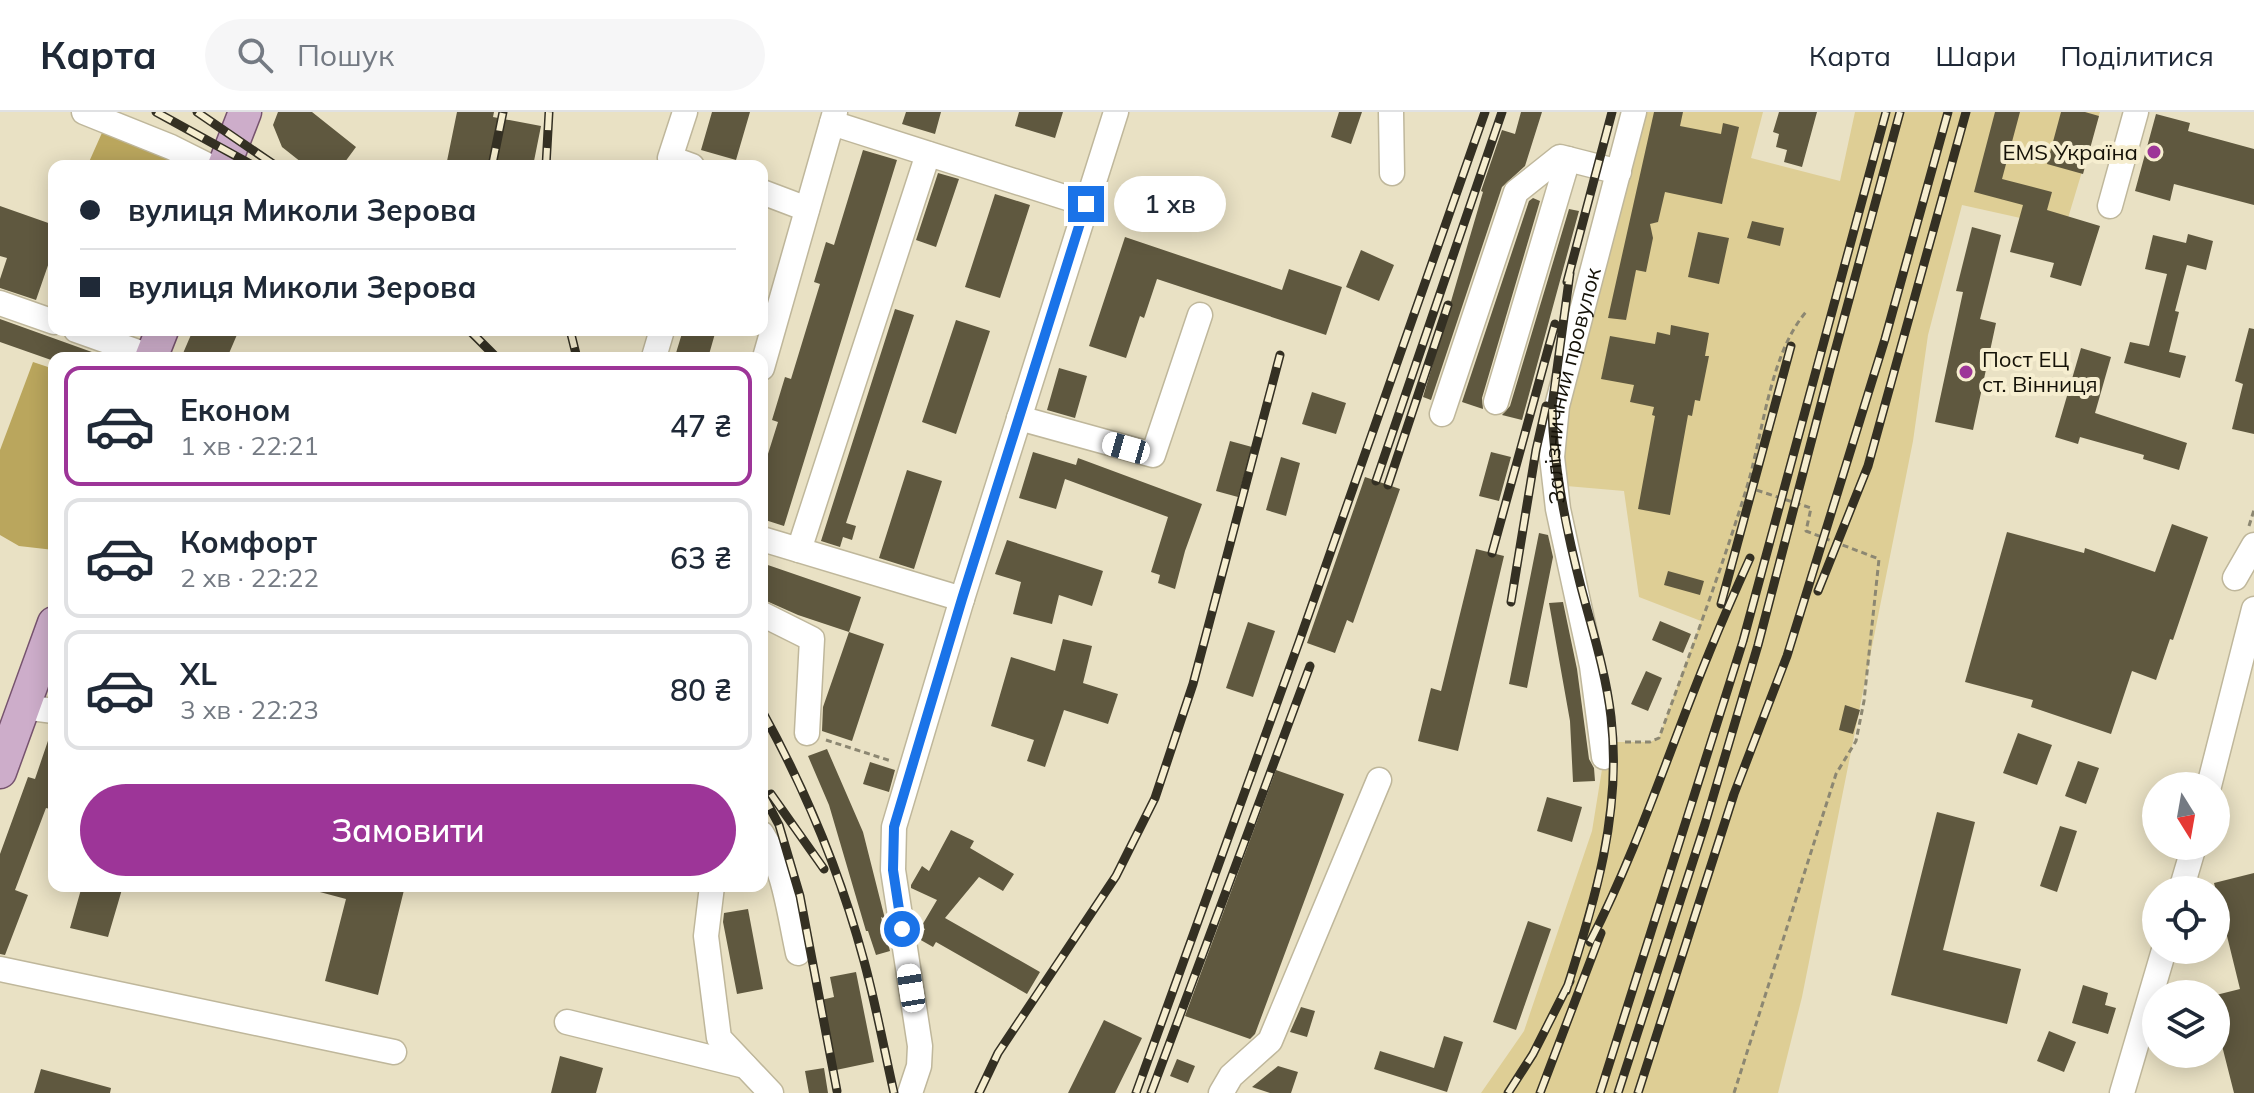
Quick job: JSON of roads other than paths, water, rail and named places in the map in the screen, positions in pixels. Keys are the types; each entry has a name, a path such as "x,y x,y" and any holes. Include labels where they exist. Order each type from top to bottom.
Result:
{"main road":[{"path":"226,160 245,112"},
{"path":"0,772 39,709 48,657"}],"street":[{"path":"84,112 197,160"},
{"path":"677,160 685,112"},
{"path":"919,1090 920,1046 893,870 894,827 962,599 1116,112"},
{"path":"1391,112 1392,173"},
{"name":"Залізничний провулок","path":"1603,749 1592,666 1558,509 1552,457 1557,406 1634,112"},
{"path":"2110,206 2136,112"},
{"path":"767,352 833,118 928,154 1086,204"},
{"path":"799,550 928,154"},
{"path":"1442,414 1516,192 1560,157 1619,172"},
{"path":"1496,402 1568,159"},
{"path":"768,194 807,209"},
{"path":"0,303 48,320"},
{"path":"1019,418 1153,455 1200,315"},
{"path":"92,336 135,352"},
{"path":"768,541 962,599"},
{"path":"2235,578 2254,545"},
{"path":"2213,772 2254,609"},
{"path":"768,617 812,639 807,733"},
{"path":"1221,1093 1231,1076 1270,1041 1379,780"},
{"path":"768,844 783,877 798,953"},
{"path":"711,892 706,936 719,1038 771,1093"},
{"path":"2122,1093 2160,964"},
{"path":"0,969 394,1052"},
{"path":"567,1022 745,1066"}],"railway":[{"path":"156,112 243,160"},
{"path":"197,112 267,160"},
{"path":"493,160 503,112"},
{"path":"546,160 549,112"},
{"path":"1136,1093 1299,642 1485,112"},
{"path":"1376,481 1502,112"},
{"path":"1567,282 1612,112"},
{"path":"1600,1093 1743,641 1886,112"},
{"path":"1618,1093 1705,824 1758,645 1900,112"},
{"path":"1638,1093 1734,794 1787,656 1885,339 1948,112"},
{"path":"1818,591 1868,466 1966,112"},
{"path":"1566,991 1604,856 1613,787 1611,717 1606,684 1570,543 1555,451 1552,406 1570,273"},
{"path":"1388,485 1448,305"},
{"path":"1492,553 1555,324"},
{"path":"475,336 491,352"},
{"path":"572,336 576,352"},
{"path":"1721,604 1791,346"},
{"path":"979,1093 998,1053 1116,876 1155,798 1193,684 1280,355"},
{"path":"1511,602 1546,406"},
{"path":"1590,942 1623,871 1750,558"},
{"path":"1151,1093 1310,666"},
{"path":"768,723 807,802 855,929 894,1093"},
{"path":"771,794 824,869"},
{"path":"768,804 779,825 800,896 837,1091"},
{"path":"1540,1093 1601,933"},
{"path":"1508,1093 1533,1054 1570,981"}],"place":[{"name":"EMS Україна","path":"2154,152"},
{"name":"Пост ЕЦ ст. Вінниця","path":"1966,372"}]}
